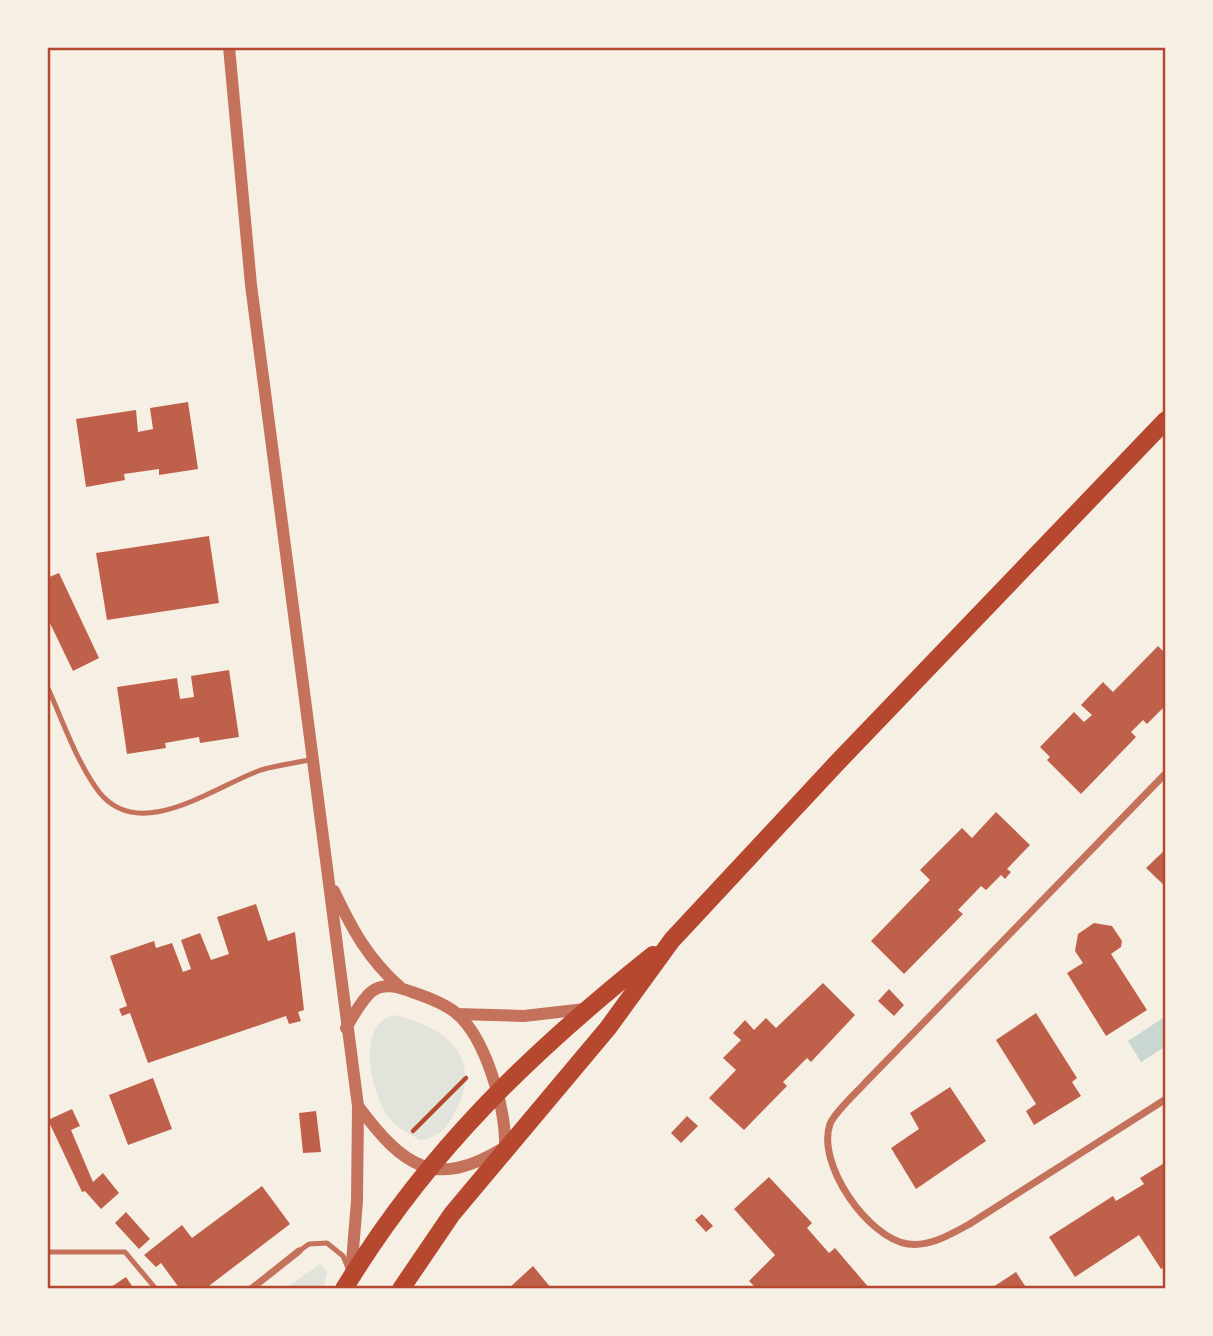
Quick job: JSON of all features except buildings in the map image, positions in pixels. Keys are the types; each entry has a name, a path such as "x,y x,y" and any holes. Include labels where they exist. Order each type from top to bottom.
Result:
{"main road":[{"path":"401,1289 452,1214 505,1147 608,1028 672,940 834,766 1166,420"},
{"path":"347,1282 386,1220 497,1090 585,1009 672,940"}],"street":[{"path":"229,47 251,285 358,1107 357,1201 347,1282"},
{"path":"1166,774 865,1083 830,1123 830,1163 850,1200 878,1229 907,1244 936,1242 968,1225 1166,1099"},
{"path":"329,881 360,943 377,967 401,988"},
{"path":"346,1028 372,992 383,986 401,988 428,997 457,1014 487,1062 497,1090 505,1128 505,1147 486,1159 458,1169 427,1170 410,1161 380,1137 358,1107"},
{"path":"457,1014 524,1016 585,1009"},
{"path":"251,1289 299,1251"}],"lane":[{"path":"47,686 85,770 101,794 128,813 160,813 262,770 314,759"},
{"path":"299,1251 309,1244 327,1243 343,1256 347,1282"},
{"path":"47,1252 125,1252 156,1289"}],"path":[{"path":"409,1136 471,1072"}],"shaded area":[{"path":"394,1015 429,1027 444,1036 455,1047 462,1060 465,1076 463,1093 455,1112 442,1131 427,1139 420,1140 392,1122 377,1094 370,1062 370,1046 374,1032 382,1021"},
{"path":"1166,1016 1166,1046 1141,1062 1128,1041"},
{"path":"320,1264 327,1272 323,1289 285,1289"}]}
